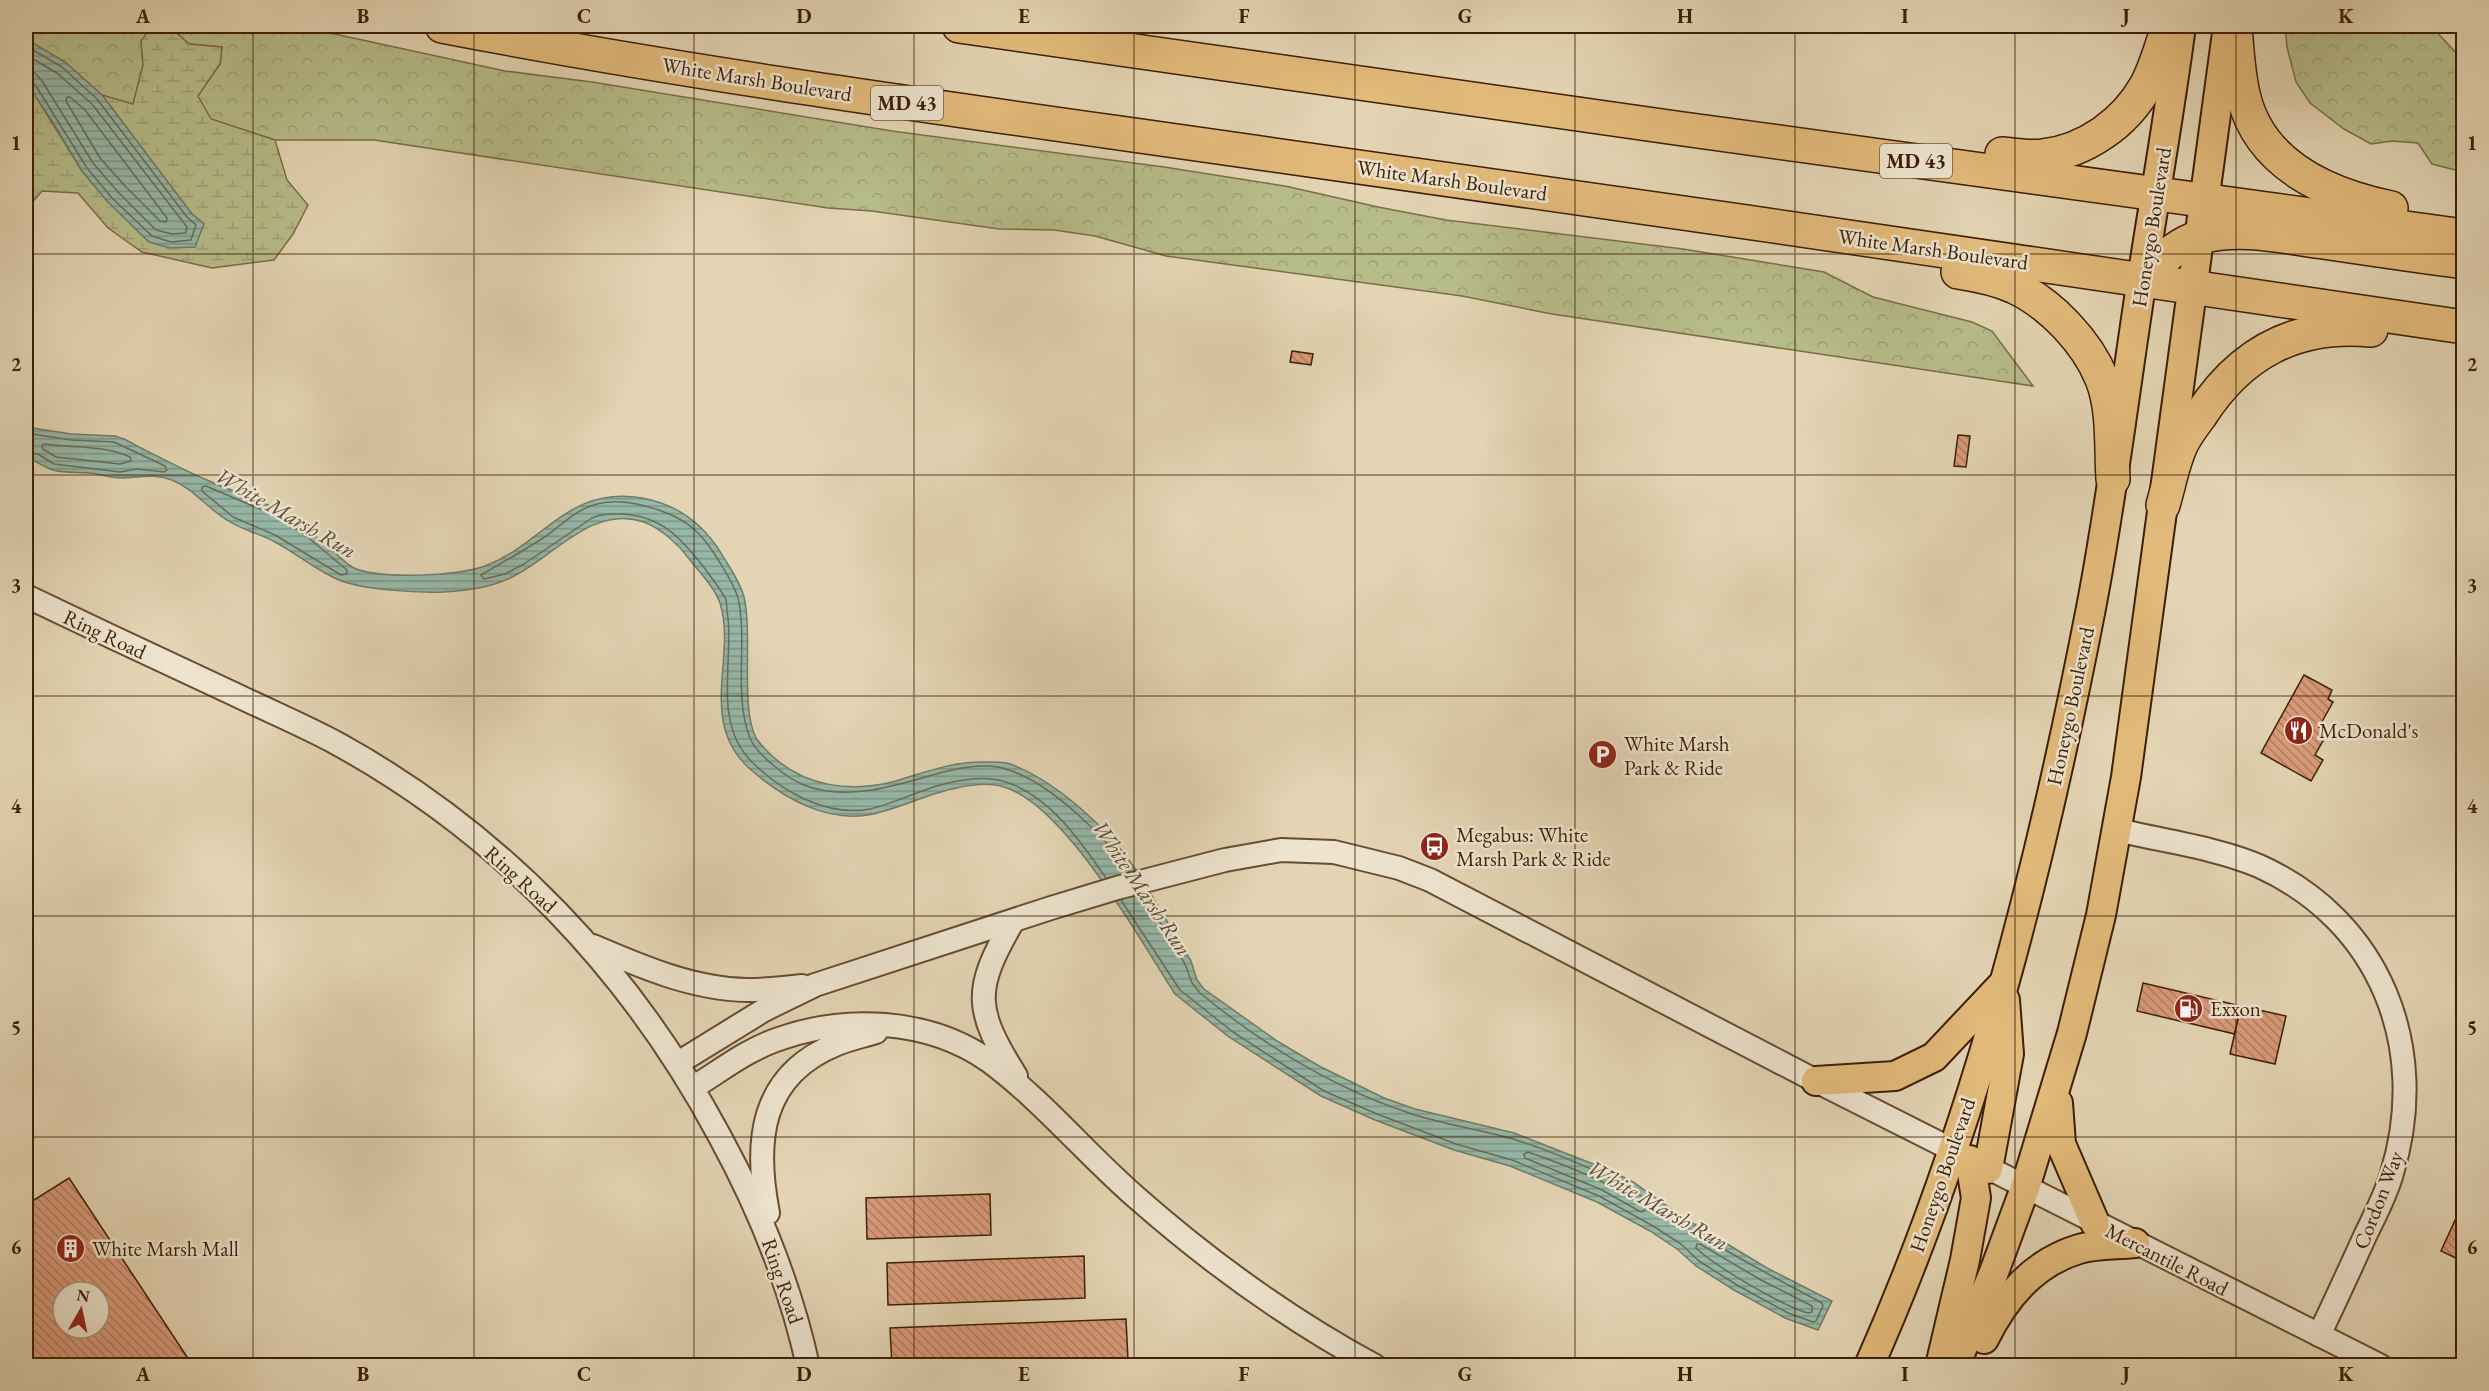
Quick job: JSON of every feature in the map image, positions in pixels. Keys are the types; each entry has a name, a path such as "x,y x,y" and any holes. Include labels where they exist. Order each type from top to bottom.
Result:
{"highway":[{"name":"White Marsh Boulevard","path":"442,26 609,56 836,92 2142,278 2463,327"},
{"name":"MD 43","path":"960,26 1676,128 2463,236"},
{"path":"1676,128 2041,157 2087,144 2133,105 2146,85 2168,26"},
{"path":"2235,26 2244,100 2253,122 2279,158 2320,186 2356,200 2400,210 2463,219"},
{"path":"1375,169 1445,191 1712,236 1973,274 2016,287 2038,300 2062,322 2091,356 2102,380 2109,411 2113,479"},
{"path":"2142,278 2174,250 2199,237 2228,232 2252,233 2463,262"},
{"path":"2163,505 2181,444 2220,386 2263,351 2304,334 2340,328 2385,331 2463,342"}],"main road":[{"name":"Honeygo Boulevard","path":"1869,1365 1916,1252 1971,1160 2003,983 2050,801 2091,608 2113,479 2181,26"},
{"path":"1955,1365 1994,1272 2025,1188 2058,1081 2090,967 2118,830 2228,26"},
{"path":"1816,1081 1895,1076 1923,1064 1934,1057 2003,983"},
{"path":"1940,1365 1965,1260 1976,1198 1971,1160 2009,1054 2003,983"},
{"path":"2058,1081 2061,1144 2095,1223"},
{"path":"1971,1365 1997,1312 2024,1280 2048,1262 2081,1248 2135,1243"}],"street":[{"name":"Ring Road","path":"26,597 338,744 392,777 448,816 509,865 589,944 649,1019 694,1087 737,1169 774,1249 808,1365"},
{"name":"Cordon Way","path":"2118,830 2232,857 2280,876 2314,899 2355,939 2384,987 2394,1012 2404,1061 2406,1098 2403,1130 2392,1176 2319,1335"},
{"name":"Mercantile Road","path":"815,985 1051,908 1182,871 1252,854 1290,850 1334,852 1399,868 1439,885 2025,1188 2381,1365"},
{"path":"1013,921 996,949 986,974 983,993 988,1025 996,1043 1029,1095"},
{"path":"589,944 679,979 709,986 745,990 815,985"},
{"path":"678,1063 764,1010 815,985"},
{"path":"694,1087 750,1052 784,1037 834,1026 865,1024 898,1026 951,1041 989,1061 1029,1095 1139,1200 1214,1261 1303,1324 1375,1365"},
{"path":"774,1249 761,1177 760,1151 770,1107 782,1085 812,1056 837,1044 898,1026"}],"green space":[{"path":"26,26 298,26 505,71 592,82 892,131 1164,167 1285,186 1446,220 1683,249 1824,272 1873,297 1972,322 1992,331 2033,386 1552,314 1462,296 1166,256 1095,236 1054,230 999,229 872,211 828,208 374,140 275,140 210,119 197,96 220,64 222,47 189,44 171,28 141,41 143,65 133,105 102,95 65,62 29,41"},
{"path":"2285,26 2431,26 2463,60 2463,172 2432,164 2418,143 2392,141 2371,144 2344,129 2310,103 2296,82 2287,47"},
{"path":"151,27 171,28 189,44 222,47 220,64 198,96 211,119 275,140 287,180 308,205 293,234 274,260 212,268 142,252 108,228 78,193 42,191 26,207 26,88 31,89 82,171 108,202 204,224 191,213 102,95 133,104 143,65 141,41"}],"water":[{"path":"26,34 29,41 65,62 102,95 192,214 204,224 195,247 170,248 149,242 108,202 82,171 26,82"},
{"name":"White Marsh Run","path":"26,427 71,434 115,436 124,439 197,475 275,508 292,518 352,567 379,574 438,574 485,566 525,544 559,518 595,500 617,496 642,498 677,510 706,533 740,585 746,613 751,725 759,742 783,765 813,780 845,786 879,785 940,768 973,762 1007,763 1030,773 1048,783 1082,809 1125,855 1191,961 1197,980 1204,989 1277,1041 1319,1066 1384,1098 1415,1109 1514,1133 1633,1182 1684,1218 1767,1268 1832,1301 1818,1330 1785,1318 1734,1290 1696,1266 1677,1249 1650,1231 1597,1202 1510,1166 1454,1150 1375,1120 1321,1096 1229,1037 1175,994 1099,877 1052,819 1027,799 1004,787 985,784 971,785 873,814 856,816 823,812 777,790 750,769 734,750 725,730 722,710 724,624 718,597 681,549 664,533 651,525 625,518 607,520 574,536 510,578 469,590 444,592 376,588 350,583 331,576 275,542 232,523 187,488 172,480 152,476 116,478 90,473 57,471 46,467 26,457"}],"building":[{"path":"1292,351 1313,354 1311,365 1290,362"},
{"path":"1958,435 1970,436 1966,467 1954,466"},
{"name":"McDonald's","path":"2304,675 2332,690 2328,699 2333,702 2319,727 2328,732 2315,755 2323,760 2311,781 2261,753"},
{"name":"Exxon","path":"2143,983 2241,1006 2235,1034 2137,1011"},
{"path":"2241,1006 2286,1016 2275,1064 2230,1054"},
{"name":"White Marsh Mall","path":"69,1178 193,1366 26,1366 26,1205"},
{"path":"990,1194 991,1235 867,1239 866,1198"},
{"path":"2464,1205 2464,1262 2441,1251"},
{"path":"1084,1256 1085,1298 888,1305 887,1263"},
{"path":"1126,1319 1128,1360 1003,1366 892,1366 890,1328"}],"place":[{"name":"McDonald's","path":"2298,730"},
{"name":"White Marsh Park & Ride","path":"1603,755"},
{"name":"Megabus: White Marsh Park & Ride","path":"1435,846"},
{"name":"Exxon","path":"2189,1008"},
{"name":"White Marsh Mall","path":"71,1248"}]}
